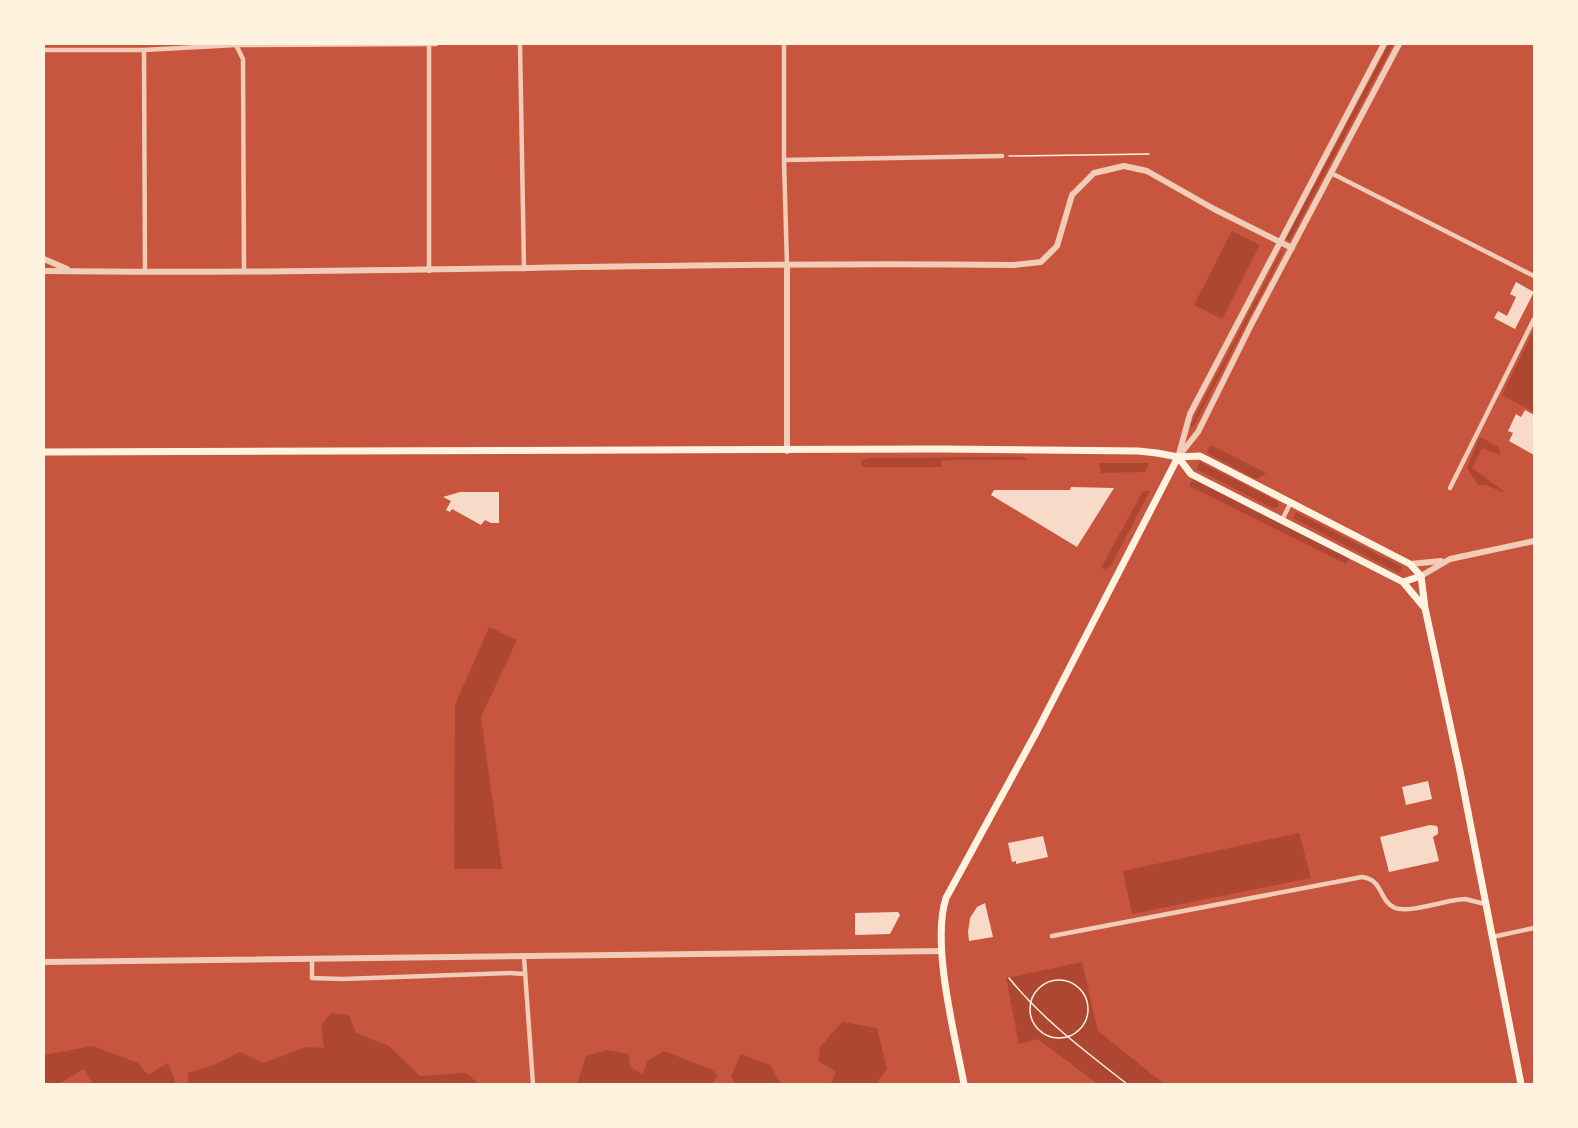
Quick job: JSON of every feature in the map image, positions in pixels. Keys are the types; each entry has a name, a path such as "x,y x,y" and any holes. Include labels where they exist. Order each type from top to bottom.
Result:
{"main road":[{"path":"44,452 940,449 1138,451 1178,457 1200,456 1410,564 1420,576 1521,1084"},
{"path":"1178,457 1191,474 1403,582 1425,608"},
{"path":"964,1084 945,981 942,951 942,910 946,898 1037,731 1178,457"},
{"path":"1403,582 1420,576"}],"street":[{"path":"44,50 144,50 236,44 436,44"},
{"path":"236,44 243,59 244,271"},
{"path":"429,44 429,271"},
{"path":"520,44 524,269"},
{"path":"784,44 788,451"},
{"path":"1178,457 1190,414 1384,44"},
{"path":"1178,457 1198,432 1399,44"},
{"path":"144,50 145,271"},
{"path":"784,160 1002,156"},
{"path":"44,271 429,271 787,265 1013,265 1041,262 1057,246 1072,195 1094,174 1124,166 1147,171 1214,209 1292,248"},
{"path":"1331,173 1534,276"},
{"path":"44,259 51,264 76,272"},
{"path":"1450,488 1534,319"},
{"path":"1282,520 1291,502"},
{"path":"1410,564 1429,563 1534,541"},
{"path":"1420,576 1450,559"},
{"path":"1052,936 1362,877 1371,878 1377,883 1386,901 1395,908 1406,909 1465,899 1485,904"},
{"path":"1492,937 1534,928"},
{"path":"44,962 942,951"},
{"path":"524,957 533,1084"},
{"path":"312,958 312,978 525,974"}],"path":[{"path":"1002,156 1149,154"},
{"path":"1009,978 1029,1003 1067,1038 1127,1084"},
{"path":"1052,980 1063,980 1074,984 1082,991 1087,1001 1088,1013 1084,1025 1077,1033 1067,1038 1055,1039 1043,1034 1029,1016 1029,1003 1036,991 1052,980"}],"shaded area":[{"path":"1389,44 1393,44 1290,240 1286,239"},
{"path":"1232,231 1260,245 1222,319 1194,305"},
{"path":"1282,250 1193,427 1190,426"},
{"path":"1534,330 1534,412 1502,395"},
{"path":"1480,437 1498,447 1501,455 1482,448 1472,468 1505,492 1478,485 1467,468"},
{"path":"1211,445 1266,473 1256,479 1207,453"},
{"path":"1023,457 1027,459 942,460 941,467 865,467 861,464 862,460 869,458"},
{"path":"1200,462 1277,501 1279,507 1273,508 1196,469"},
{"path":"1099,463 1149,463 1145,472 1101,473"},
{"path":"1193,479 1349,558 1346,564 1189,486"},
{"path":"1143,491 1150,491 1111,566 1106,569 1101,568"},
{"path":"1296,512 1402,567 1399,573 1293,518"},
{"path":"489,627 517,640 481,717 502,869 454,869 455,705"},
{"path":"1299,833 1311,878 1132,914 1123,871"},
{"path":"1082,962 1098,1031 1164,1084 1098,1084 1038,1039 1019,1044 1006,978"},
{"path":"331,1013 349,1015 356,1033 389,1046 420,1076 466,1073 479,1084 188,1084 188,1073 214,1065 240,1052 263,1063 306,1047 324,1048 321,1026"},
{"path":"842,1022 877,1028 887,1069 876,1084 831,1084 836,1072 818,1061 820,1047"},
{"path":"93,1046 138,1063 148,1075 168,1063 174,1084 93,1084 84,1069 58,1084 44,1084 44,1055"},
{"path":"607,1050 629,1054 630,1067 643,1074 647,1061 664,1051 712,1070 718,1075 712,1084 577,1084 586,1056"},
{"path":"741,1054 770,1065 781,1084 735,1084 731,1076"}],"building":[{"path":"1516,282 1534,292 1515,329 1494,318 1498,311 1507,316 1516,297 1510,294"},
{"path":"1525,410 1534,415 1534,455 1509,441 1513,433 1508,431 1516,414 1521,417"},
{"path":"1071,487 1114,488 1077,547 991,495 994,490 1070,490"},
{"path":"460,492 499,492 499,523 485,520 481,525 452,509 450,512 446,510 451,501 443,497"},
{"path":"1428,781 1432,799 1406,805 1402,787"},
{"path":"1430,825 1437,826 1438,829 1438,834 1433,837 1439,861 1389,872 1380,837"},
{"path":"1043,836 1048,857 1016,864 1016,861 1012,862 1008,843"},
{"path":"985,903 993,937 969,941 970,918 977,907"},
{"path":"898,912 900,915 890,934 855,935 855,913"}]}
